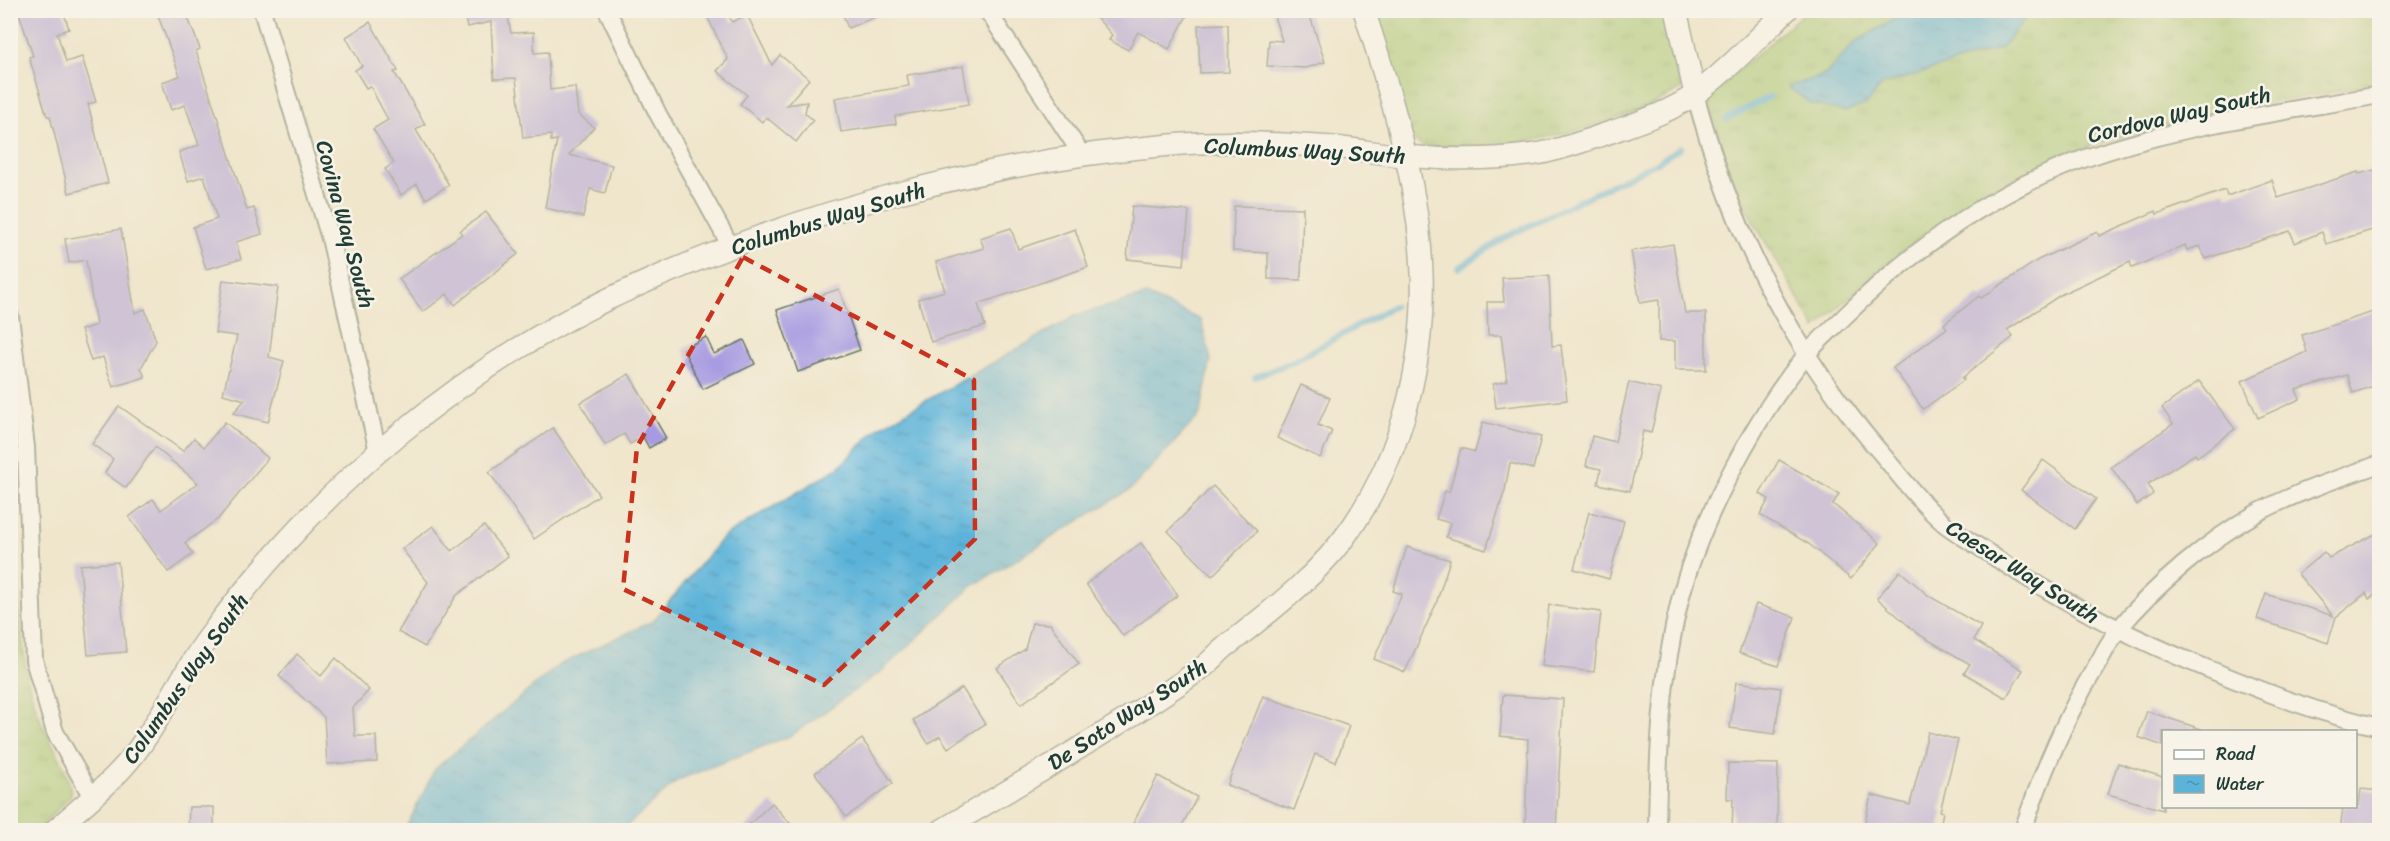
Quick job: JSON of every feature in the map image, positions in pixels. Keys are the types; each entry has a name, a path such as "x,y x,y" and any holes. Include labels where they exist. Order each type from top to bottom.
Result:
{"street":[{"name":"Covina Way South","path":"262,10 331,242 378,452"},
{"path":"607,10 658,114 731,247"},
{"path":"987,10 1082,155"},
{"name":"De Soto Way South","path":"942,831 1131,716 1205,666 1218,652 1274,609 1318,567 1353,525 1384,469 1404,418 1418,351 1422,273 1405,156 1364,10"},
{"name":"Caesar Way South","path":"1676,10 1714,164 1736,221 1767,289 1845,412 1946,524 2026,578 2118,631 2273,695 2350,721 2379,727"},
{"name":"Columbus Way South","path":"55,831 135,754 205,642 280,549 378,452 460,388 556,327 638,285 731,247 834,212 938,185 1082,155 1174,144 1259,143 1336,147 1405,156 1476,159 1541,153 1650,118 1695,94 1787,10"},
{"name":"Cordova Way South","path":"1657,831 1658,753 1665,669 1681,597 1706,525 1752,433 1807,354 1866,295 1940,234 2024,185 2106,151 2199,128 2379,95"},
{"path":"10,316 26,447 34,660 55,732 92,797"},
{"path":"2023,831 2050,755 2081,691 2118,631 2194,557 2257,514 2340,477 2379,464"}],"highlighted area":[{"path":"743,257 974,380 975,539 824,685 623,589 637,447"}],"green space":[{"path":"1375,11 1664,11 1682,89 1627,114 1568,133 1507,144 1426,147 1409,136"},
{"path":"1806,11 1910,11 1855,42 1825,75 1788,87 1812,104 1867,104 1882,85 2001,48 2032,11 2379,11 2379,84 2240,109 2137,132 2085,148 2057,160 1989,193 1928,232 1871,278 1816,329 1741,200 1725,161 1708,97"},
{"path":"10,411 15,475 19,603 27,673 43,726 67,774 71,795 38,830 11,830"}],"water":[{"path":"1910,10 2032,11 2001,48 1882,85 1867,104 1845,112 1812,104 1788,87 1825,75 1855,42"},
{"path":"1146,295 1201,320 1211,360 1200,415 1131,489 971,587 882,671 792,735 678,780 622,830 405,830 435,769 559,665 653,621 723,537 838,468 878,428 1077,315"}],"building":[{"path":"18,10 63,10 69,29 57,33 66,62 82,57 96,102 88,104 108,183 69,193 50,116 47,116 29,57 33,56"},
{"path":"156,10 185,10 200,49 196,51 247,210 254,208 262,234 236,242 241,259 206,269 193,227 217,219 204,176 188,181 179,152 199,145 185,105 171,110 162,82 180,76"},
{"path":"463,10 511,10 511,17 508,17 511,33 534,32 534,53 548,52 550,90 575,87 578,114 594,127 569,155 612,165 605,193 590,189 583,217 545,208 557,140 551,141 551,135 523,138 516,78 494,79 491,22 467,27"},
{"path":"704,10 726,10 732,22 747,15 772,65 780,55 809,79 787,105 807,102 805,113 813,120 796,142 766,117 762,122 740,104 747,95 717,71 728,59"},
{"path":"841,10 890,10 890,11 848,28"},
{"path":"1090,10 1190,10 1169,49 1138,32 1128,50 1109,40 1112,35"},
{"path":"1272,10 1308,10 1325,62 1306,68 1267,66 1269,40 1282,41"},
{"path":"370,22 398,71 394,72 425,124 416,130 449,185 426,199 417,184 401,195 385,169 394,163 373,129 388,120 370,86 366,88 355,70 362,66 346,37"},
{"path":"1228,24 1229,72 1200,73 1198,25"},
{"path":"963,66 969,104 895,116 896,124 841,132 835,98 909,86 907,75"},
{"path":"2379,169 2379,228 2326,244 2322,232 2295,243 2290,231 2205,259 2200,246 2187,250 2185,245 2132,268 2130,262 2062,294 2007,330 2013,337 1962,378 1964,380 1923,409 1893,368 1947,328 1944,324 1979,296 1981,298 2038,260 2097,232 2099,236 2156,211 2157,214 2225,190 2227,196 2272,180 2278,198 2358,172 2359,174"},
{"path":"1132,206 1189,211 1184,265 1127,259"},
{"path":"1234,206 1303,208 1301,280 1268,279 1268,253 1233,251"},
{"path":"486,212 518,254 455,305 447,294 423,312 399,279 462,234 460,231"},
{"path":"1011,228 1018,249 1075,229 1088,267 978,304 985,326 931,342 918,299 945,291 936,262 984,248 980,238"},
{"path":"121,229 135,313 145,309 156,341 141,368 145,377 113,387 103,357 91,361 81,330 96,325 86,260 69,263 65,239"},
{"path":"1673,244 1685,313 1706,313 1706,370 1675,370 1675,341 1659,341 1659,300 1640,303 1631,251"},
{"path":"1549,276 1552,346 1561,345 1567,400 1496,408 1493,384 1507,381 1501,335 1488,335 1487,302 1504,302 1502,278"},
{"path":"223,280 278,287 269,357 284,361 268,422 233,413 245,400 223,394 237,336 215,333"},
{"path":"839,289 860,350 798,372 777,310"},
{"path":"2379,310 2379,384 2353,393 2347,375 2296,390 2300,399 2258,418 2242,381 2307,352 2302,335"},
{"path":"706,337 714,354 744,340 755,364 703,389 683,349"},
{"path":"629,374 666,438 649,448 643,437 630,444 624,434 605,445 580,403"},
{"path":"2199,381 2235,429 2197,457 2195,454 2148,484 2153,494 2137,505 2111,467 2173,424 2162,408"},
{"path":"1629,382 1661,390 1651,433 1643,431 1630,491 1598,484 1601,469 1586,466 1592,436 1615,442"},
{"path":"1301,385 1330,398 1318,425 1332,431 1320,458 1277,438"},
{"path":"119,406 183,451 194,438 204,447 225,422 268,458 218,519 185,543 193,554 168,572 129,517 153,499 161,510 198,483 155,447 126,488 105,473 113,459 92,444"},
{"path":"1483,422 1541,437 1533,469 1510,463 1505,490 1486,550 1446,537 1450,523 1436,519 1445,491 1449,492 1461,448 1475,452"},
{"path":"553,428 599,495 534,539 489,472"},
{"path":"1779,460 1839,494 1833,504 1880,543 1851,579 1809,544 1760,515 1769,499 1760,494"},
{"path":"2043,460 2096,499 2075,529 2021,490"},
{"path":"1213,486 1257,531 1212,576 1168,531"},
{"path":"1589,512 1624,521 1609,579 1574,569"},
{"path":"433,526 452,551 484,526 508,556 456,596 425,647 398,632 428,582 402,549"},
{"path":"2379,532 2379,593 2369,599 2366,593 2336,617 2328,643 2257,619 2266,594 2333,616 2298,574 2324,552 2329,558"},
{"path":"1141,543 1178,595 1123,636 1086,584"},
{"path":"1407,547 1450,560 1436,604 1405,672 1374,659 1402,594 1393,591"},
{"path":"118,562 126,652 88,655 80,565"},
{"path":"1900,571 1929,596 1981,626 1974,640 2023,670 2006,698 1964,673 1970,664 1918,634 1877,598"},
{"path":"1756,604 1795,617 1778,666 1739,653"},
{"path":"1549,605 1601,612 1594,672 1542,666"},
{"path":"1032,623 1050,624 1079,664 1021,704 997,668 1025,649"},
{"path":"297,654 321,676 336,658 369,690 353,708 355,736 376,736 377,762 327,764 324,717 279,676"},
{"path":"1736,682 1781,688 1775,734 1730,728"},
{"path":"962,688 985,724 948,748 940,736 928,743 913,720"},
{"path":"1503,695 1563,699 1556,831 1525,831 1528,739 1500,736"},
{"path":"1263,696 1349,726 1336,762 1315,754 1294,810 1227,785"},
{"path":"2147,711 2201,729 2162,730 2162,746 2138,737"},
{"path":"1928,732 1958,740 1940,811 1943,812 1939,831 1863,831 1871,795 1910,805"},
{"path":"862,739 893,783 846,817 815,773"},
{"path":"1728,763 1778,764 1777,831 1732,831 1733,799 1727,799"},
{"path":"2118,763 2162,777 2163,810 2108,794"},
{"path":"1158,776 1197,797 1179,831 1129,831"},
{"path":"2361,789 2379,791 2379,831 2340,831 2343,808 2357,808"},
{"path":"772,803 797,831 742,831"},
{"path":"189,807 214,807 214,831 188,831"}],"waterway":[{"path":"1726,119 1769,97"},
{"path":"1459,268 1504,238 1658,162 1681,147"},
{"path":"1255,377 1294,361 1394,306"}]}
